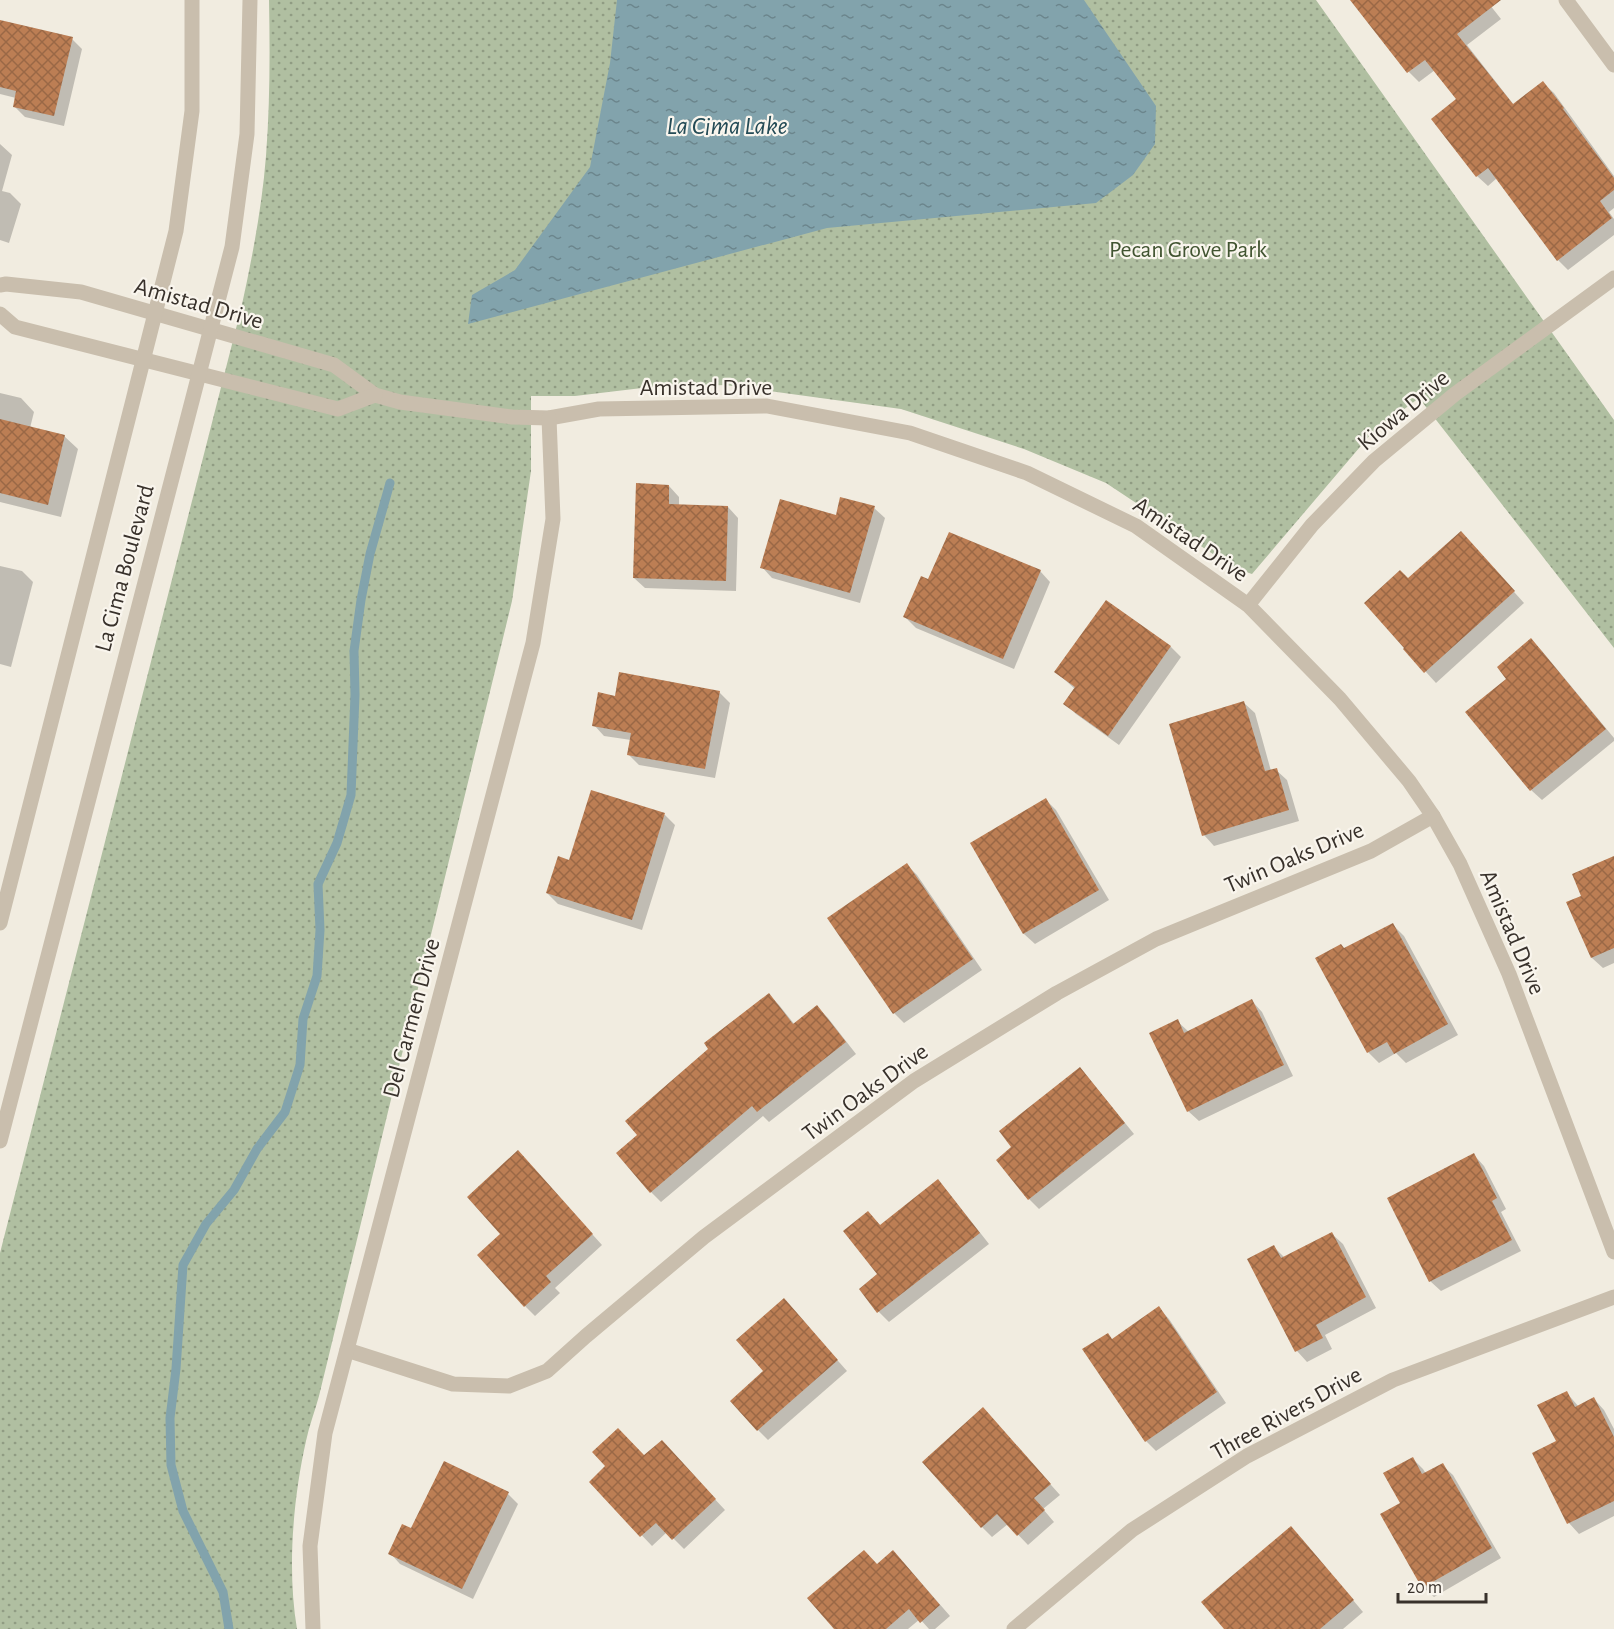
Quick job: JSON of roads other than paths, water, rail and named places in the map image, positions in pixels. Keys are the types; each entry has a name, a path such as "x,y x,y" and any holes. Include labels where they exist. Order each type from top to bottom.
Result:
{"street":[{"name":"La Cima Boulevard","path":"0,923 176,231 192,111 192,0"},
{"name":"La Cima Boulevard","path":"0,1141 232,247 247,134 249,0"},
{"path":"1566,0 1614,65"},
{"name":"Kiowa Drive","path":"1248,604 1312,525 1374,461 1455,394 1614,278"},
{"name":"Amistad Drive","path":"0,285 81,292 334,365 375,395 400,402 513,417 549,418 599,409 767,406 910,433 1028,473 1136,526 1248,604 1340,699 1409,781 1433,816 1460,864 1509,974 1614,1252"},
{"path":"0,315 15,327 338,409 375,395"},
{"name":"Del Carmen Drive","path":"313,1629 310,1546 325,1433 533,643 553,519 549,418"},
{"name":"Twin Oaks Drive","path":"347,1350 453,1384 509,1386 547,1371 704,1238 914,1081 1057,993 1156,939 1371,851 1433,816"},
{"name":"Three Rivers Drive","path":"1014,1629 1132,1530 1247,1456 1394,1380 1614,1297"}],"water":[{"name":"La Cima Lake","path":"617,0 1084,0 1156,106 1155,144 1133,175 1096,203 827,228 468,324 472,295 515,270 590,167 610,63"}],"waterway":[{"path":"229,1629 223,1592 183,1511 171,1465 170,1418 176,1369 183,1265 206,1224 234,1190 257,1149 285,1112 300,1065 303,1019 317,976 320,930 318,884 337,843 351,795 355,695 354,651 361,600 370,554 390,483"}],"park label":[{"name":"Pecan Grove Park","path":"1188,249"}]}
